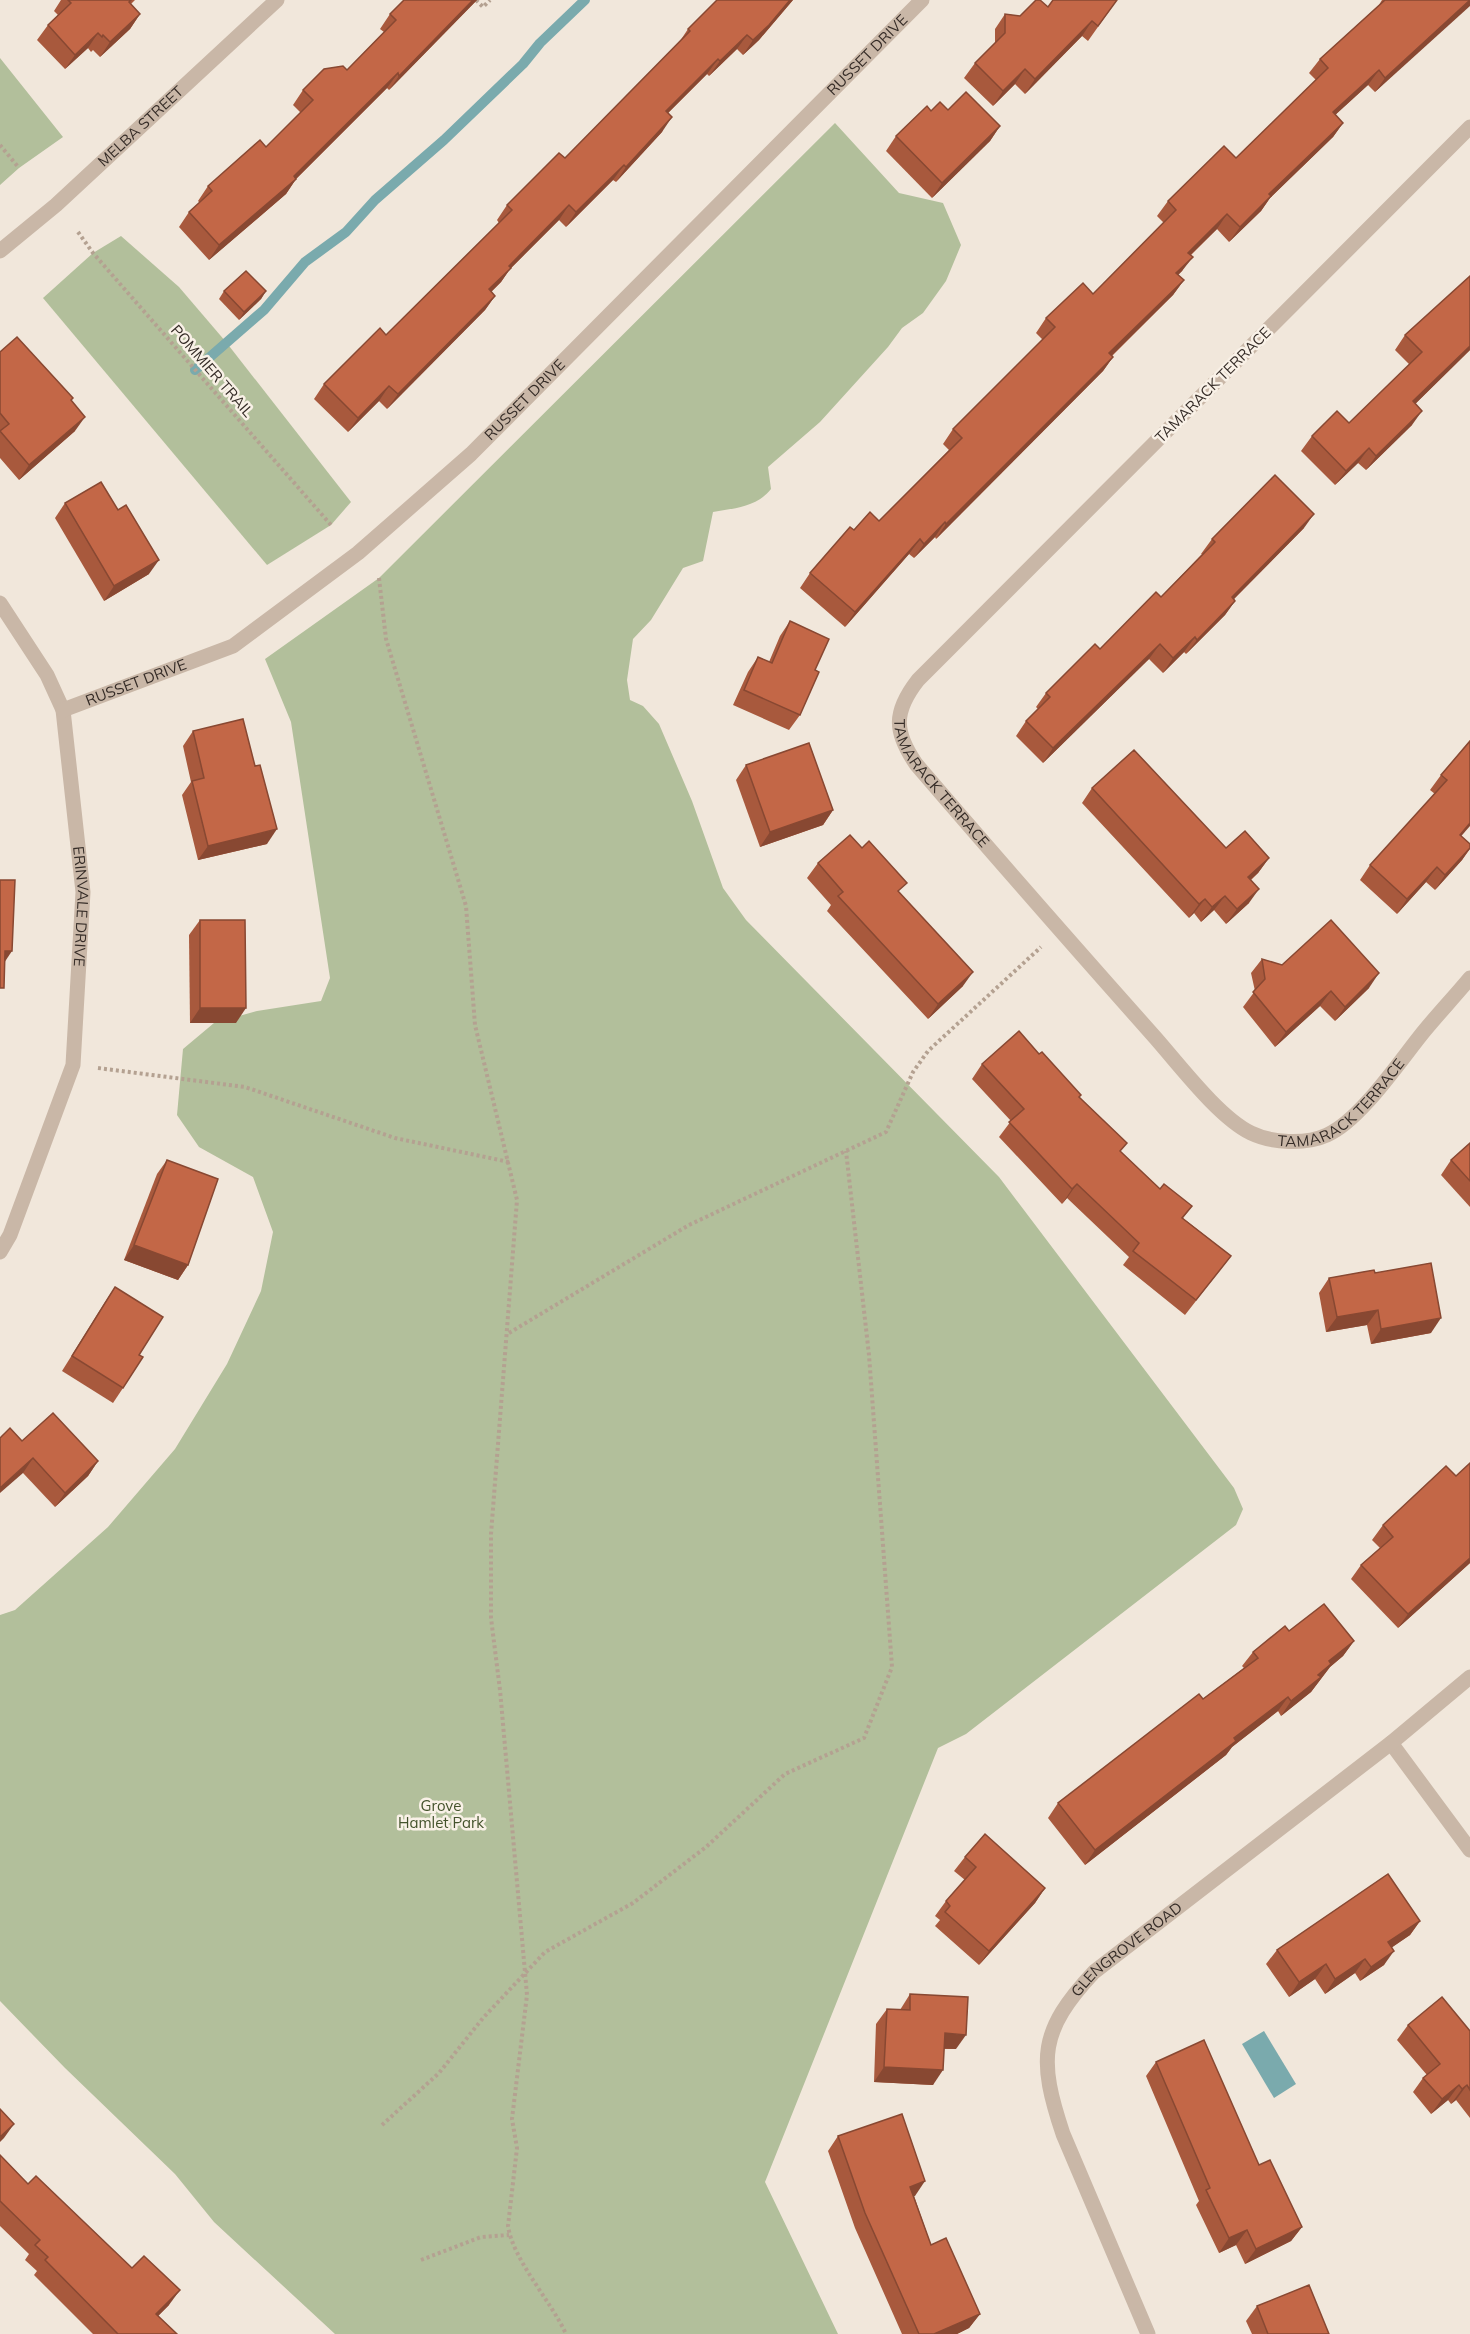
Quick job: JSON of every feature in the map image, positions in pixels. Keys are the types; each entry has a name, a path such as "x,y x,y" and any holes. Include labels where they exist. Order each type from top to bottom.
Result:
{"street":[{"name":"MELBA STREET","path":"0,251 56,205 277,0"},
{"name":"RUSSET DRIVE","path":"63,710 233,646 358,553 471,454 922,0"},
{"name":"TAMARACK TERRACE","path":"1470,127 907,695 900,710 899,729 903,745 916,764 1061,932 1231,1119 1252,1134 1277,1140 1304,1141 1327,1135 1346,1123 1377,1090 1470,978"},
{"name":"ERINVALE DRIVE","path":"0,603 47,675 63,710 82,892 73,1065 10,1235 0,1252"},
{"name":"GLENGROVE ROAD","path":"1148,2334 1063,2134 1052,2101 1046,2072 1047,2045 1057,2019 1071,1996 1094,1972 1391,1743 1470,1677"},
{"path":"1391,1743 1470,1850"}],"path":[{"path":"476,0 483,7 490,0"},
{"path":"0,145 19,168"},
{"name":"POMMIER TRAIL","path":"78,232 93,254 331,525"},
{"path":"379,578 386,639 466,906 475,1025 517,1200 491,1534 490,1618 500,1690 527,1995 512,2119 517,2148 509,2235 566,2334"},
{"path":"508,1333 689,1225 886,1132 913,1072 928,1051 1061,932"},
{"path":"73,1065 244,1087 394,1138 508,1162"},
{"path":"382,2125 439,2073 483,2018 544,1952 633,1903 697,1854 785,1774 864,1738 892,1667 869,1355 846,1151"},
{"path":"421,2260 481,2237 509,2235"}],"green space":[{"path":"0,58 63,137 19,168 0,185"},
{"name":"Grove Hamlet Park","path":"835,123 899,193 943,203 961,245 946,281 923,313 902,328 888,347 820,422 768,467 771,489 752,503 713,512 703,561 683,568 651,620 633,639 627,680 630,700 643,706 659,724 692,801 723,888 746,920 999,1177 1234,1488 1243,1509 1236,1525 966,1734 938,1748 765,2182 838,2334 335,2334 214,2222 175,2174 65,2068 0,2001 0,1615 15,1610 108,1527 175,1449 227,1364 261,1291 273,1232 253,1177 199,1147 177,1115 183,1049 214,1023 257,1011 321,1001 330,978 291,722 265,659 379,578"},
{"path":"121,236 179,287 226,342 351,502 331,525 267,565 43,298 93,253"}],"water":[{"path":"1264,2031 1296,2084 1274,2098 1242,2044"}],"building":[{"path":"68,0 131,0 129,2 140,14 110,42 98,33 75,55 48,25 71,3"},
{"path":"404,0 473,0 399,76 398,73 294,176 296,179 219,245 189,212 212,191 208,186 260,140 266,147 313,100 303,90 324,69 343,66 347,70 396,20 390,14"},
{"path":"717,0 790,0 753,40 747,35 720,61 718,59 666,111 672,117 626,167 624,165 576,212 569,205 489,289 495,296 398,394 389,386 358,418 324,384 380,328 386,335 512,210 507,205 559,153 565,158 690,31 688,29"},
{"path":"1036,0 1040,0 1048,7 1053,0 1117,0 1098,26 1092,21 1035,79 1025,69 1003,91 975,63 1005,33 1005,14 1020,16"},
{"path":"1385,0 1470,0 1385,78 1379,70 1333,112 1343,123 1269,194 1271,196 1240,227 1227,214 1188,253 1193,257 1176,273 1184,280 1109,353 1113,357 946,524 945,522 924,544 920,539 855,612 810,573 850,527 854,530 870,512 879,521 962,438 953,429 1055,327 1046,318 1083,283 1093,294 1176,210 1168,201 1224,146 1236,158 1328,68 1320,59"},
{"path":"966,92 1000,126 942,183 896,136 927,106 931,111 940,102 948,110"},
{"path":"246,271 266,291 244,312 224,291"},
{"path":"1470,276 1470,346 1413,401 1422,411 1376,456 1369,448 1346,471 1312,436 1337,411 1349,423 1422,352 1405,335"},
{"path":"17,337 73,398 71,400 85,417 29,465 0,431 9,424 0,413 0,352"},
{"path":"1275,475 1314,514 1232,597 1235,601 1197,640 1195,637 1173,658 1160,644 1053,748 1026,721 1050,697 1046,693 1095,644 1100,649 1156,592 1161,597 1215,542 1212,539"},
{"path":"101,482 118,510 126,505 159,560 114,586 65,503"},
{"path":"790,621 829,639 815,670 819,672 800,715 744,690 758,657 772,663"},
{"path":"243,719 255,766 260,765 277,829 208,846 192,781 204,778 193,731"},
{"path":"1470,741 1470,823 1460,835 1470,844 1470,848 1445,875 1437,867 1407,899 1370,865 1447,780 1441,775"},
{"path":"809,743 833,810 770,832 746,765"},
{"path":"1134,750 1226,848 1245,831 1269,858 1248,877 1259,889 1237,909 1225,896 1212,907 1205,899 1199,904 1092,788"},
{"path":"850,835 862,848 869,841 907,883 898,891 973,972 938,1004 838,896 843,892 818,863"},
{"path":"0,880 15,880 12,951 5,951 4,988 0,988"},
{"path":"200,920 245,920 246,1008 200,1008"},
{"path":"1331,920 1379,973 1345,1007 1331,991 1286,1032 1253,992 1265,979 1262,959 1282,965"},
{"path":"1019,1031 1039,1054 1042,1052 1081,1095 1079,1097 1127,1143 1120,1151 1160,1189 1164,1184 1192,1206 1182,1218 1231,1256 1196,1300 1133,1251 1139,1243 1077,1184 1072,1189 1009,1122 1024,1109 982,1064"},
{"path":"1470,1143 1470,1181 1451,1160"},
{"path":"167,1160 218,1179 188,1265 134,1245"},
{"path":"1431,1263 1441,1318 1381,1329 1378,1310 1337,1317 1329,1278"},
{"path":"115,1287 163,1317 139,1355 143,1357 123,1388 72,1356"},
{"path":"53,1413 98,1461 65,1493 33,1458 0,1488 0,1438 10,1428 22,1441"},
{"path":"1470,1463 1470,1558 1408,1614 1361,1565 1393,1537 1383,1525 1446,1466 1456,1476"},
{"path":"1324,1604 1354,1641 1329,1661 1331,1664 1318,1675 1321,1677 1291,1701 1288,1697 1234,1738 1236,1741 1095,1850 1058,1803 1199,1694 1203,1699 1258,1658 1253,1652 1285,1626 1289,1631"},
{"path":"985,1834 1045,1888 989,1951 945,1912 950,1906 946,1901 976,1867 965,1857"},
{"path":"1388,1874 1420,1921 1388,1942 1394,1951 1371,1967 1365,1959 1335,1979 1326,1964 1299,1982 1277,1950"},
{"path":"910,1994 968,1997 966,2035 945,2033 943,2070 884,2067 887,2009 910,2010"},
{"path":"1442,1997 1470,2031 1470,2090 1467,2085 1462,2089 1459,2085 1442,2099 1423,2078 1440,2064 1408,2025"},
{"path":"1204,2040 1259,2165 1270,2160 1302,2227 1256,2249 1247,2230 1229,2238 1206,2190 1210,2188 1156,2062"},
{"path":"0,2109 14,2124 0,2137"},
{"path":"902,2114 925,2181 910,2187 931,2245 946,2238 980,2314 934,2334 919,2334 865,2213 838,2136"},
{"path":"0,2155 28,2184 36,2176 132,2268 144,2256 180,2290 156,2314 177,2334 118,2334 45,2260 48,2257 35,2245 40,2240 0,2201"},
{"path":"1309,2285 1329,2334 1268,2334 1257,2306"}],"waterway":[{"path":"195,370 264,310 305,262 346,232 375,200 444,140 585,0"}]}
